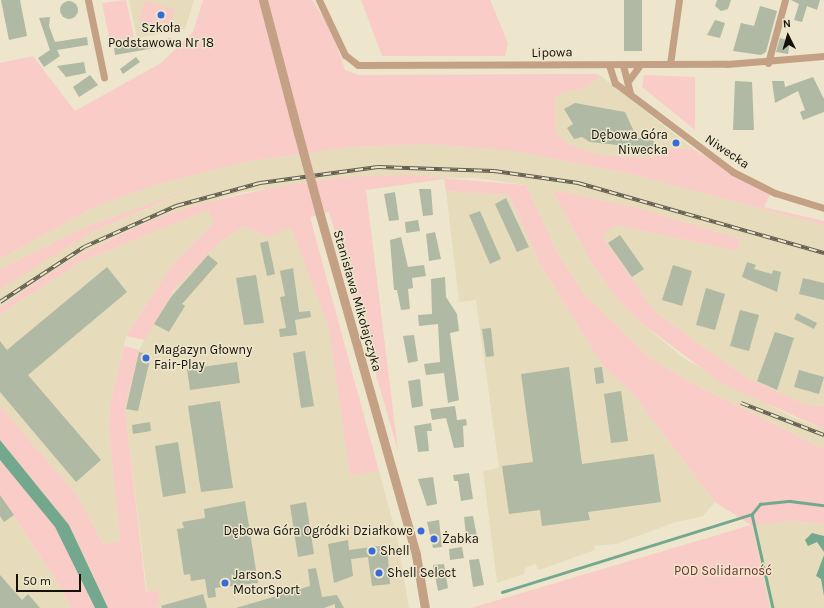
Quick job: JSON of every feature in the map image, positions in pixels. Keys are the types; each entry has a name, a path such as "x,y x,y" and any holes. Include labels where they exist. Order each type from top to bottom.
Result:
{"street":[{"path":"88,0 104,77"},
{"name":"Stanisława Mikołajczyka","path":"264,0 320,215 416,555 425,608"},
{"name":"Lipowa","path":"319,0 345,55 358,65 640,65 768,63 824,56"},
{"path":"670,64 679,0"},
{"path":"768,63 785,0"},
{"name":"Niwecka","path":"609,65 615,83 733,172 775,193 824,208"},
{"path":"623,65 629,80 630,94"},
{"path":"629,80 640,65"}],"shaded area":[{"name":"Szkoła Podstawowa Nr 18","path":"129,0 194,0 185,29 137,38"},
{"path":"601,76 693,149 665,148 651,158 600,155 568,144 556,133 555,99 562,93 587,87"},
{"path":"429,144 512,151 623,172 824,225 824,406 807,405 747,378 655,312 602,236 616,225 737,251 741,239 635,207 552,190 591,262 617,299 641,323 685,359 792,417 824,429 824,449 692,383 650,358 584,294 557,252 526,185 475,178 343,177 239,193 149,221 113,238 42,278 0,308 0,289 31,266 90,233 187,192 88,226 0,269 0,259 94,207 156,185 244,162 351,147"},
{"path":"446,191 509,195 539,262 602,365 631,392 715,502 703,516 673,523 616,544 594,546 595,550 539,570 535,564 525,568 524,574 497,583 483,471 499,468 476,300 459,302"},
{"path":"208,210 215,223 172,265 126,336 110,405 109,430 120,541 103,544 78,497 0,406 0,314 82,261"},
{"path":"245,226 267,237 291,226 330,328 350,476 379,471 397,537 409,608 155,608 159,590 147,592 125,408 139,350 161,308 186,274 219,242"},
{"path":"0,440 69,525 108,608 95,608 55,527 0,460"},
{"path":"0,495 59,585 71,608 0,608"},
{"path":"789,521 824,524 824,608 769,608 752,525"},
{"path":"812,533 824,536 824,552 817,542 808,546 805,540"},
{"path":"824,555 824,596 821,579 816,576"}],"green space":[{"path":"126,0 134,37 110,42 102,3"},
{"path":"203,0 312,0 331,29 345,70 358,75 596,74 601,76 587,87 562,93 555,99 556,133 568,144 600,155 651,158 665,148 693,149 770,195 764,207 824,221 824,225 623,172 512,151 429,144 351,147 244,162 156,185 94,207 0,259 0,63 33,56 75,111 161,63 193,32"},
{"path":"361,0 490,0 508,43 505,56 382,56"},
{"path":"145,1 175,10 168,29 139,19"},
{"path":"644,75 695,77 695,130 642,87"},
{"name":"POD Solidarność","path":"408,175 526,185 557,252 584,294 650,358 692,383 824,449 824,524 789,521 752,526 769,608 471,608 751,525 715,502 631,392 602,365 539,262 509,195 446,191 444,179 366,190 398,451 329,212 310,217 379,471 350,476 329,328 291,227 267,237 245,226 219,242 174,289 145,340 126,336 172,265 214,223 208,210 82,261 0,314 0,308 42,278 80,255 149,221 200,204 275,187 343,177"},
{"path":"193,189 90,233 0,289 0,269 88,226"},
{"path":"552,190 635,207 741,239 737,251 616,225 602,236 655,312 747,378 807,405 824,406 824,429 723,384 641,323 617,299 591,262"},
{"path":"124,346 139,350 125,408 146,592 159,590 159,604 155,608 108,608 69,525 0,440 0,406 78,497 103,544 120,541 109,430 110,405"},
{"path":"0,460 55,527 95,608 71,608 59,585 0,495"}],"building":[{"path":"1,0 20,0 27,36 9,40"},
{"path":"624,0 642,0 642,51 624,51"},
{"path":"717,0 731,0 728,9 721,11 715,6"},
{"path":"791,0 820,0 817,10 807,6 802,22 794,20 799,4"},
{"path":"69,1 75,4 78,10 75,16 69,19 63,16 60,10 63,4"},
{"path":"760,6 777,11 766,52 761,55 733,51 741,23 754,26"},
{"path":"50,17 49,26 55,42 87,37 88,45 57,50 60,56 44,67 38,58 50,50 39,18"},
{"path":"715,20 725,23 720,38 707,35"},
{"path":"171,38 172,45 115,55 114,48"},
{"path":"780,38 790,41 788,54 776,52"},
{"path":"136,57 140,62 123,74 120,69"},
{"path":"84,62 86,73 66,77 57,66"},
{"path":"90,75 98,85 79,97 73,87"},
{"path":"813,77 824,99 824,112 803,120 800,112 805,110 798,91 775,103 772,81 784,81 785,87"},
{"path":"735,81 752,82 754,130 733,130"},
{"path":"575,103 625,112 637,138 652,139 657,146 646,153 627,146 590,142 582,137 574,139 567,128 573,124 564,109"},
{"path":"419,189 431,189 433,215 423,216"},
{"path":"395,192 399,220 389,221 384,194"},
{"path":"506,198 529,247 517,252 495,204"},
{"path":"480,211 501,259 490,264 469,215"},
{"path":"418,220 420,231 406,233 405,222"},
{"path":"435,232 441,259 429,261 426,234"},
{"path":"620,235 644,269 632,277 608,243"},
{"path":"401,237 408,267 424,265 426,276 412,278 413,288 408,289 410,309 401,310 397,290 394,290 390,240"},
{"path":"268,241 275,274 267,276 260,243"},
{"path":"208,255 218,263 182,304 185,306 169,332 154,324 171,297"},
{"path":"747,262 756,265 754,269 772,274 773,270 781,272 777,292 742,277"},
{"path":"673,265 692,271 682,306 662,300"},
{"path":"107,267 127,292 28,375 101,460 76,482 0,392 0,341 7,350"},
{"path":"293,268 299,312 310,311 311,317 295,320 297,335 280,337 279,329 286,328 280,297 285,296 280,271"},
{"path":"256,275 264,323 244,325 236,278"},
{"path":"445,277 446,297 457,314 459,331 450,333 459,400 448,403 444,373 426,375 424,364 440,362 438,324 419,326 418,315 432,314 431,279"},
{"path":"803,278 824,283 824,300 799,294"},
{"path":"706,288 725,294 715,330 696,325"},
{"path":"740,310 759,315 749,351 730,346"},
{"path":"797,313 817,323 814,329 794,319"},
{"path":"491,328 494,356 486,357 482,329"},
{"path":"775,332 794,338 777,390 757,381"},
{"path":"414,335 418,361 408,363 403,336"},
{"path":"305,351 314,406 301,408 293,353"},
{"path":"139,352 151,355 138,411 126,409"},
{"path":"237,362 240,383 190,390 187,369"},
{"path":"569,367 582,464 654,454 661,502 588,512 590,520 542,526 540,510 509,514 502,466 533,462 521,374"},
{"path":"602,367 604,383 596,384 594,368"},
{"path":"799,370 824,377 819,394 794,387"},
{"path":"420,379 423,406 412,408 408,381"},
{"path":"621,391 628,441 611,443 604,394"},
{"path":"220,401 233,488 201,492 188,406"},
{"path":"455,406 457,420 466,419 467,425 463,426 464,447 454,448 446,418 432,420 430,409"},
{"path":"150,422 151,431 133,434 132,425"},
{"path":"431,423 432,431 427,431 429,451 418,452 414,426"},
{"path":"178,442 186,493 163,497 155,446"},
{"path":"469,473 473,499 461,501 458,481 454,481 453,475"},
{"path":"433,477 437,504 427,506 418,479"},
{"path":"0,495 14,515 4,522 0,516"},
{"path":"245,501 258,583 215,588 216,597 208,598 205,579 191,581 190,574 184,575 177,529 184,528 182,522 205,518 204,509"},
{"path":"306,502 314,554 298,557 290,505"},
{"path":"473,516 478,542 467,544 464,517"},
{"path":"439,520 442,547 433,548 427,522"},
{"path":"348,540 349,550 387,545 390,584 372,586 368,557 351,559 353,576 334,583 328,544"},
{"path":"462,547 464,558 450,560 449,549"},
{"path":"479,559 484,585 473,587 469,560"},
{"path":"444,564 448,588 438,591 433,565"},
{"path":"316,568 322,597 337,595 344,608 335,608 335,604 324,608 236,608 310,586 308,569"},
{"path":"0,575 22,600 28,594 40,608 0,608"},
{"path":"203,594 207,608 162,608 161,606"}],"waterway":[{"path":"502,592 752,514 760,504 790,501 824,505"},
{"path":"752,514 773,608"}],"railway":[{"path":"0,302 84,247 176,206 260,183 378,167 494,171 578,183 824,253"},
{"path":"741,403 824,435"}],"place":[{"name":"Szkoła Podstawowa Nr 18","path":"161,15"},
{"name":"Dębowa Góra Niwecka","path":"676,143"},
{"name":"Magazyn Głowny Fair-Play","path":"146,358"},
{"name":"Dębowa Góra Ogródki Działkowe","path":"421,531"},
{"name":"Żabka","path":"434,539"},
{"name":"Shell","path":"372,551"},
{"name":"Shell Select","path":"379,573"},
{"name":"Jarson.S MotorSport","path":"225,583"}]}
